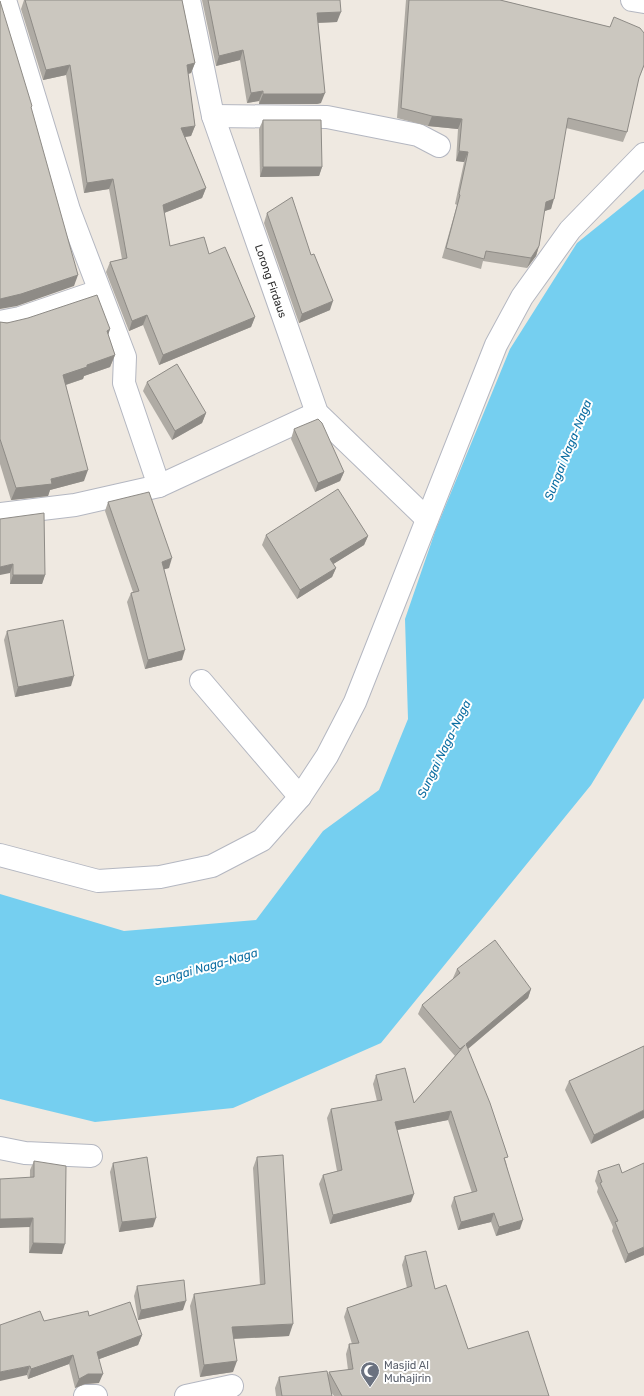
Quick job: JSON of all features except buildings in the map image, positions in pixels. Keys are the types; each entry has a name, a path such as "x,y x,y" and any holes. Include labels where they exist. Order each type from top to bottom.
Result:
{"street":[{"path":"5,0 69,210 125,357 124,383 159,486"},
{"name":"Lorong Firdaus","path":"189,0 213,116 318,413 427,519"},
{"path":"632,0 644,2"},
{"path":"213,116 327,117 418,135 439,146"},
{"path":"0,855 98,881 160,877 212,866 262,840 300,797 327,756 355,702 496,344 522,297 570,230 644,154"},
{"path":"0,322 20,318 99,291"},
{"path":"0,514 75,505 159,486 318,413"},
{"path":"201,681 300,797"},
{"path":"0,1148 25,1153 91,1156"},
{"path":"186,1396 232,1386"},
{"path":"85,1396 96,1396"}],"water":[{"name":"Sungai Naga-Naga","path":"644,189 644,698 591,785 381,1043 233,1108 95,1122 0,1099 0,894 124,931 256,920 323,831 379,790 408,719 405,619 436,529 510,349 577,243"}],"place":[{"name":"Masjid Al Muhajirin","path":"370,1388"}]}
